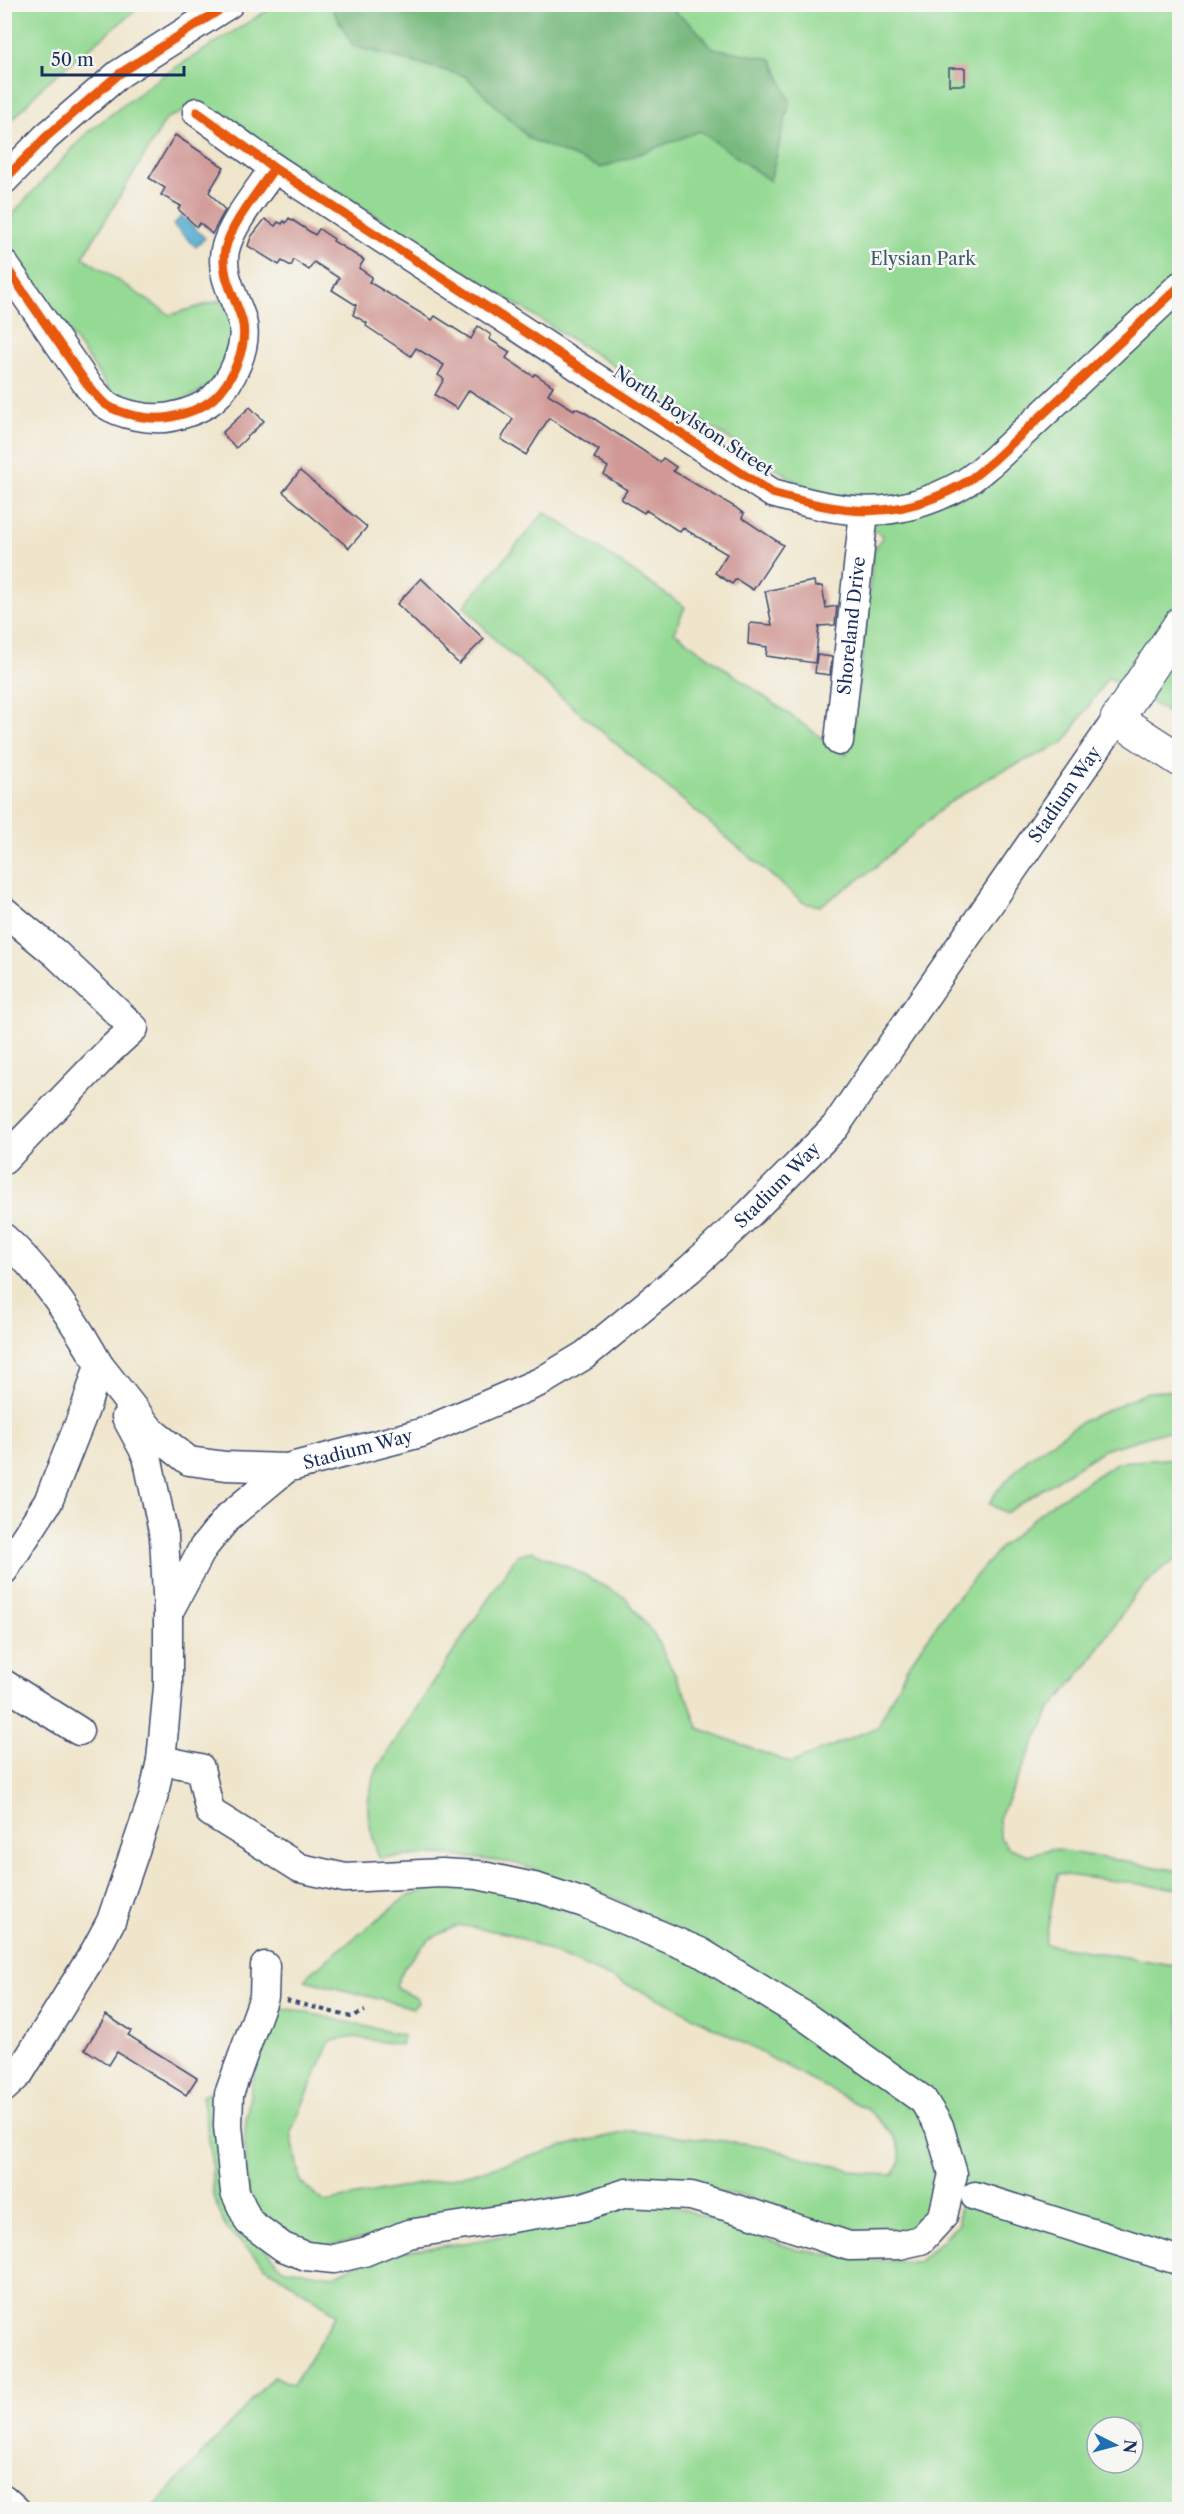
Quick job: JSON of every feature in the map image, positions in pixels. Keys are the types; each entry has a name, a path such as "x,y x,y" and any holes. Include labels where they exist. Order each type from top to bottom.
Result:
{"main road":[{"path":"1179,624 1118,719 1179,760"}],"street":[{"path":"4,180 46,137 119,74 229,4"},
{"name":"North Boylston Street","path":"197,112 274,168 771,493 828,507 864,512 895,509 932,499 963,484 994,460 1179,286"},
{"path":"4,264 89,387 105,404 143,417 169,417 191,411 212,399 225,385 236,364 243,341 243,322 224,273 224,251 231,233 274,168"},
{"name":"Shoreland Drive","path":"839,741 864,512"},
{"name":"Stadium Way","path":"99,1365 151,1431 189,1461 226,1466 287,1468 421,1433 542,1381 585,1355 690,1269 750,1213 835,1127 1118,719"},
{"path":"4,911 56,954 134,1028 4,1160"},
{"path":"4,1238 30,1264 82,1334 147,1456 164,1536 168,1613 168,1686 161,1761 153,1798 111,1921 95,1952 19,2073 4,2088"},
{"path":"4,1570 48,1502 85,1409 99,1365"},
{"name":"Stadium Way","path":"168,1613 203,1548 228,1517 287,1468"},
{"path":"4,1684 79,1731"},
{"path":"161,1761 200,1768 210,1812 300,1868 345,1878 441,1873 478,1875 528,1886 584,1903 700,1952 807,2017 923,2100 939,2126 952,2174 943,2216 921,2240 898,2245 849,2246 690,2196 626,2193 583,2207 408,2234 364,2252 334,2259 298,2253 283,2247 249,2222 235,2192 228,2126 229,2094 264,1997 265,1966"},
{"path":"975,2196 1179,2260"},
{"path":"4,2499 16,2510"}],"path":[{"path":"276,2003 286,2000 351,2017 365,2011"}],"green space":[{"path":"5,4 142,5 44,85 5,128"},
{"name":"Elysian Park","path":"276,5 1179,5 1179,719 1108,677 1064,743 991,776 947,804 871,871 820,906 804,903 501,646 464,606 545,512 685,607 674,632 846,755 854,722 874,550 883,536 201,105 167,118 83,257 170,315 222,300 234,330 224,365 209,386 181,402 147,405 115,397 5,241 4,228 16,210 88,132 159,78"},
{"path":"330,5 666,5 693,26 713,48 772,59 790,101 770,181 700,131 601,168 530,139 465,76 353,46"},
{"path":"1179,1390 1179,1432 1164,1432 1103,1450 1006,1513 989,1504 997,1491 1027,1459 1085,1420 1148,1392"},
{"path":"1179,1458 1179,1557 1158,1572 1134,1596 1088,1664 1050,1710 999,1818 1000,1837 1007,1847 1027,1855 1051,1849 1179,1871 1179,1889 1057,1874 1045,1944 1179,1966 1179,2509 151,2510 274,2376 293,2385 337,2314 266,2267 226,2228 213,2196 211,2153 202,2095 208,2092 219,2098 234,2212 281,2268 333,2276 372,2256 471,2242 550,2226 600,2201 669,2204 797,2250 869,2260 918,2262 959,2224 961,2180 945,2117 771,1980 617,1899 514,1863 439,1854 379,1858 369,1822 368,1803 378,1767 517,1555 532,1551 626,1598 654,1635 689,1701 698,1728 791,1763 877,1727 907,1668 948,1608 1000,1548 1048,1506 1118,1462"},
{"path":"472,1883 524,1895 689,1956 809,2027 890,2095 930,2117 938,2159 929,2220 888,2235 844,2238 782,2218 745,2196 634,2182 577,2197 472,2207 379,2235 324,2247 272,2234 249,2201 244,2151 246,2118 253,2079 273,2020 281,2009 295,2010 403,2035 401,2045 354,2037 330,2041 291,2132 300,2182 325,2202 466,2175 576,2143 632,2131 751,2144 867,2174 893,2175 899,2165 899,2147 895,2138 867,2109 664,2001 511,1934 458,1925 428,1940 405,1966 396,1985 399,1990 417,1998 418,2003 413,2008 305,1980 310,1973 406,1897 433,1888"}],"water":[{"path":"182,216 205,238 196,247 173,225"}],"building":[{"path":"949,68 965,68 965,85 949,85"},
{"path":"175,135 224,167 209,192 225,210 212,234 200,223 197,227 178,209 181,206 161,195 165,188 149,178"},
{"path":"289,218 315,235 319,229 334,239 333,241 364,260 359,268 372,277 369,282 432,320 435,316 471,339 478,326 491,335 489,339 510,352 506,358 553,386 548,394 574,410 575,408 584,412 660,462 663,458 676,467 673,471 735,507 744,514 742,518 783,545 753,590 736,579 732,584 715,573 727,554 683,528 680,532 646,510 644,513 621,499 627,490 604,475 608,467 594,458 599,450 549,418 526,455 501,439 513,419 496,407 469,390 457,409 435,395 444,379 438,375 444,365 416,348 411,356 366,326 367,323 353,315 356,305 332,290 339,278 314,262 309,270 294,260 291,266 282,261 279,265 248,246 251,237 265,219 275,226 278,222 286,223"},
{"path":"250,407 264,421 236,448 222,433"},
{"path":"300,471 367,527 349,548 283,492"},
{"path":"421,578 484,639 459,664 397,604"},
{"path":"814,581 815,587 822,586 826,608 837,606 835,625 819,626 815,663 766,656 767,647 748,644 751,623 772,625 765,591"},
{"path":"817,655 832,657 830,675 815,673"},
{"path":"106,2015 131,2031 128,2035 197,2078 186,2095 117,2052 109,2065 85,2049"}],"cycle path":[{"path":"4,180 46,137 119,74 229,4"},
{"path":"197,112 274,168 772,493 822,506 867,511 890,510 936,497 965,483 994,460 1180,286"},
{"path":"4,264 89,387 105,404 119,411 146,418 171,417 188,412 204,405 220,392 232,374 241,352 244,330 226,277 225,250 239,218 274,168"}]}
